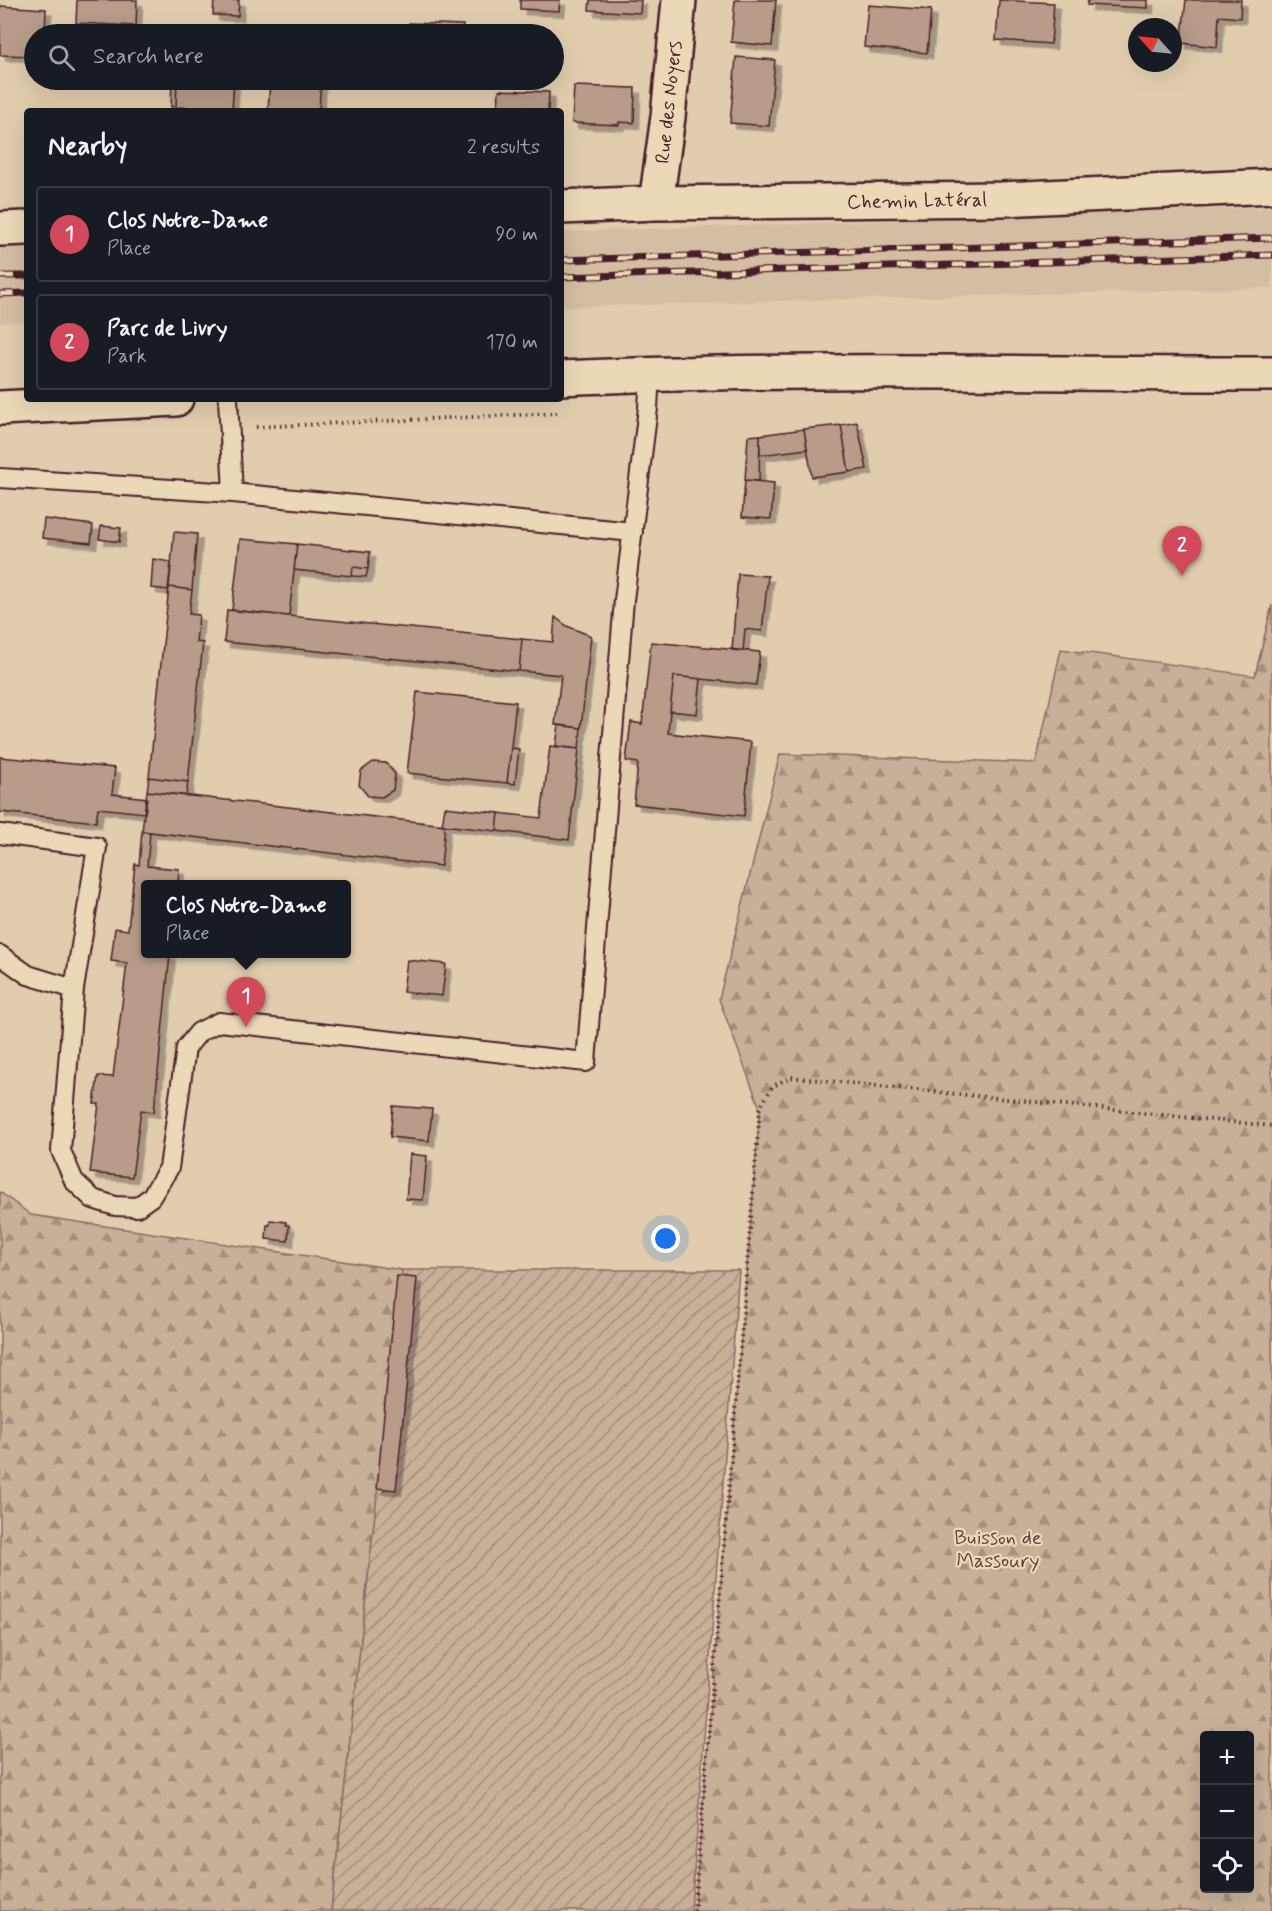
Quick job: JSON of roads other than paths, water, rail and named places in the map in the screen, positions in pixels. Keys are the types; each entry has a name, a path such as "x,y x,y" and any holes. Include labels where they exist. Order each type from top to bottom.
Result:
{"street":[{"name":"Rue des Noyers","path":"656,203 668,117 679,0"},
{"name":"Chemin Latéral","path":"564,207 656,203 1002,200 1272,186"},
{"path":"0,230 24,228"},
{"path":"564,378 650,374 849,372 1272,374"},
{"path":"0,408 117,402"}],"lane":[{"path":"0,834 97,847 75,989 61,1150 74,1181 93,1199 115,1206 137,1207 151,1197 169,1168 186,1048 199,1032 219,1022 586,1062 623,612 648,408 650,374"},
{"path":"228,402 233,493"},
{"path":"0,478 233,493 633,532"},
{"path":"0,955 28,975 75,989"}],"railway":[{"path":"564,260 1272,238"},
{"path":"564,277 1272,255"},
{"path":"0,276 24,276"},
{"path":"0,294 24,293"}],"place":[{"name":"Parc de Livry","path":"1182,576"},
{"name":"Clos Notre-Dame","path":"246,1027"}],"park label":[{"name":"Buisson de Massoury","path":"998,1548"}]}
